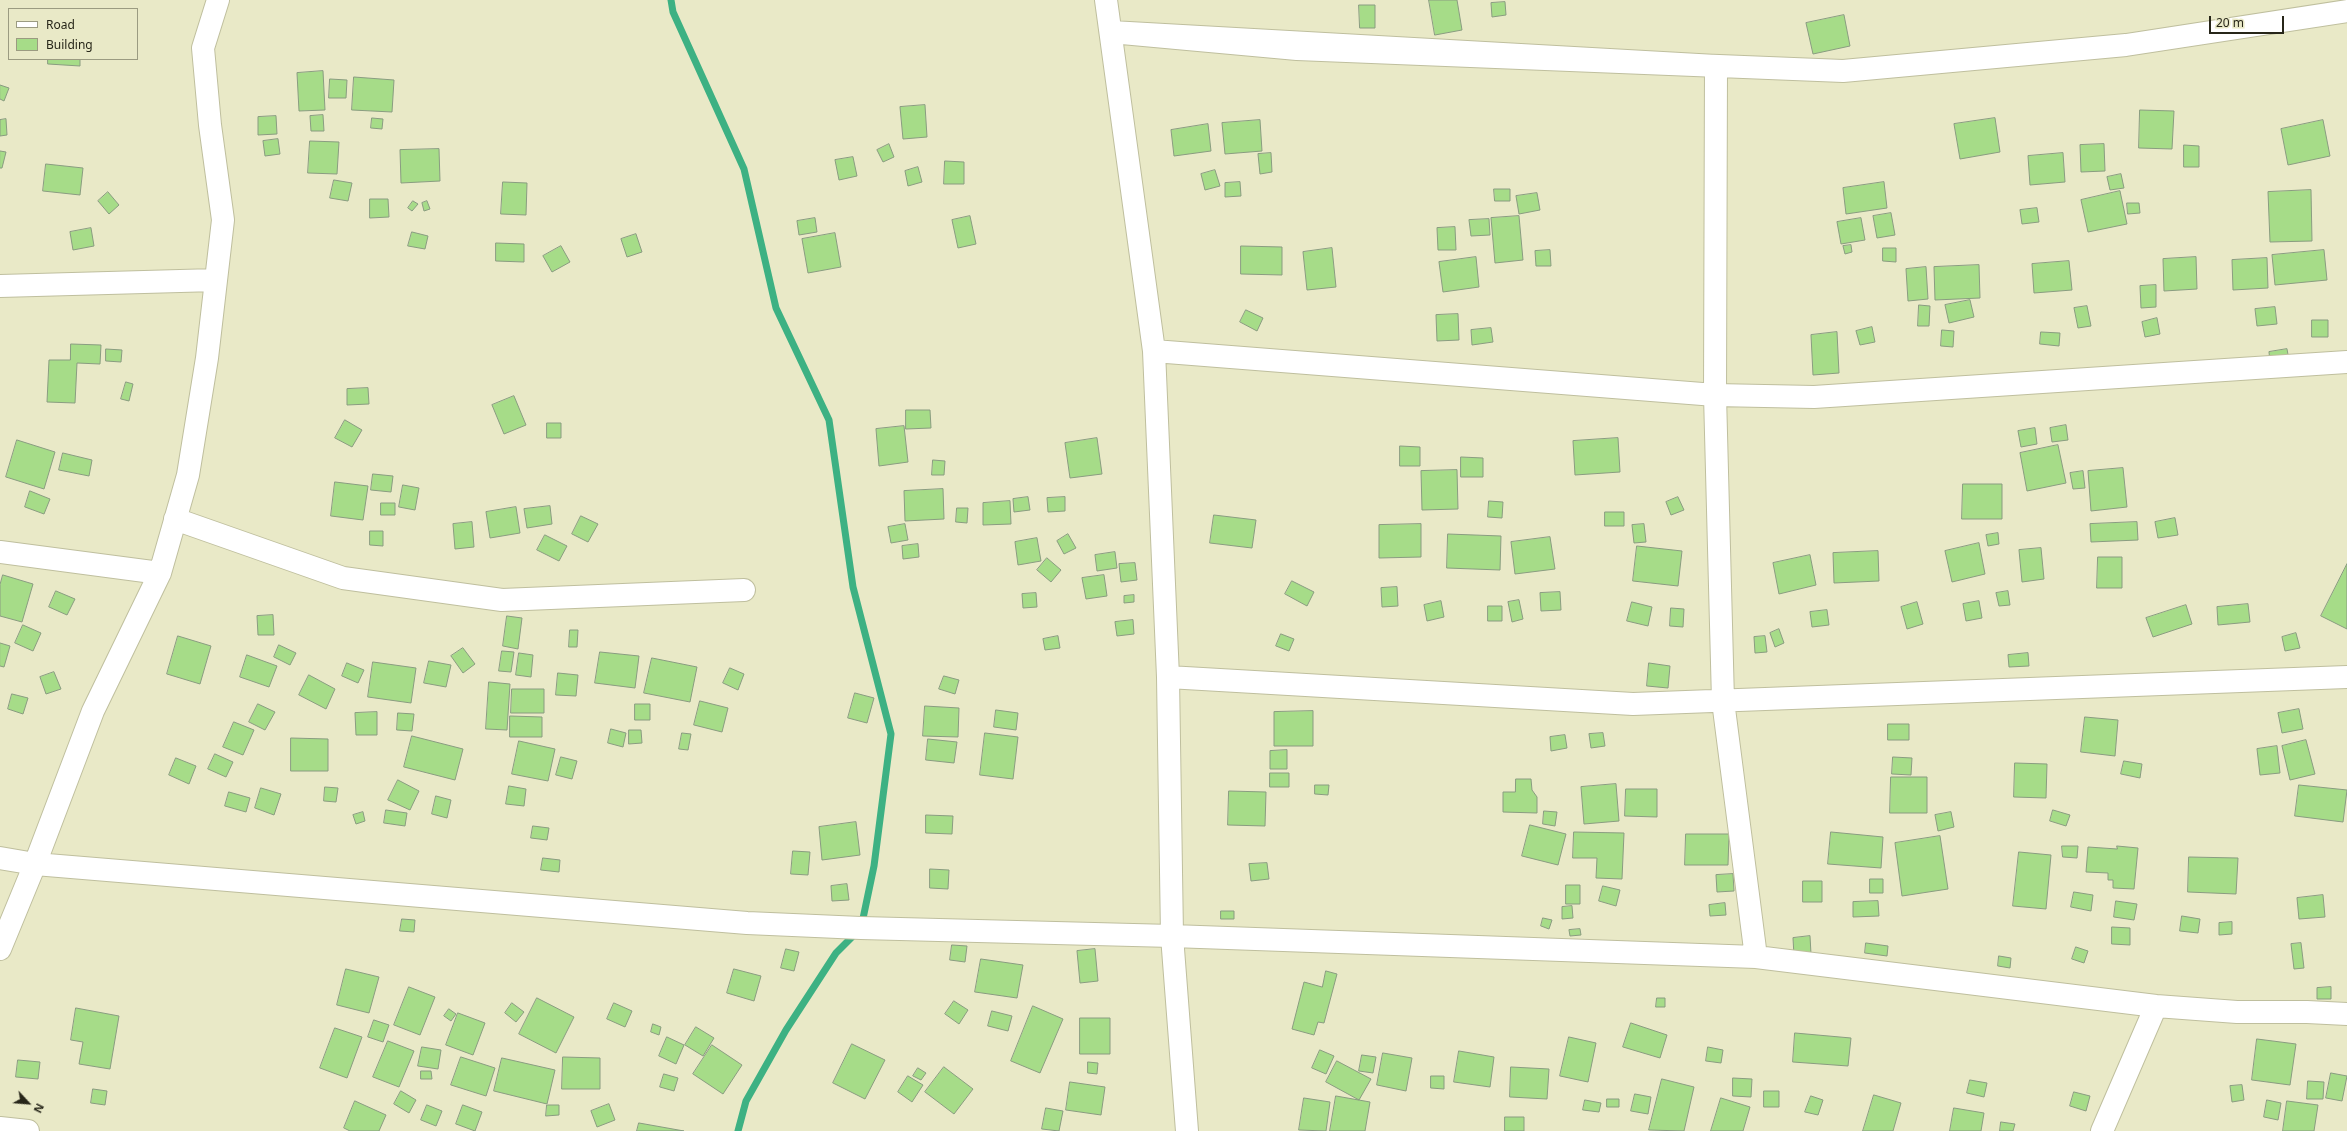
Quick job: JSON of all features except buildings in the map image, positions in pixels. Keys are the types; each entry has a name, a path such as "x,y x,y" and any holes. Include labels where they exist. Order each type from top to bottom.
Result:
{"street":[{"path":"0,949 35,864 94,711 160,573 188,475 207,358 223,220 210,125 203,48 218,0"},
{"path":"1106,0 1154,351 1168,677 1172,936 1187,1131"},
{"path":"1111,32 1297,49 1843,71 2126,45 2347,11"},
{"path":"1716,66 1715,395 1723,701 1756,957"},
{"path":"0,286 216,280"},
{"path":"1154,351 1715,395 1814,398 2347,362"},
{"path":"175,518 343,578 502,600 744,590"},
{"path":"0,552 160,573"},
{"path":"1168,677 1633,704 2347,677"},
{"path":"0,858 35,864 747,923 862,928 1172,936 1756,957 2156,1006 2237,1012 2307,1012 2347,1014"},
{"path":"2102,1131 2156,1006"},
{"path":"0,1128 28,1131"}],"waterway":[{"path":"671,0 673,12 744,169 776,308 829,420 853,587 891,734 874,866 861,928 836,953 786,1030 746,1101 738,1131"}]}
